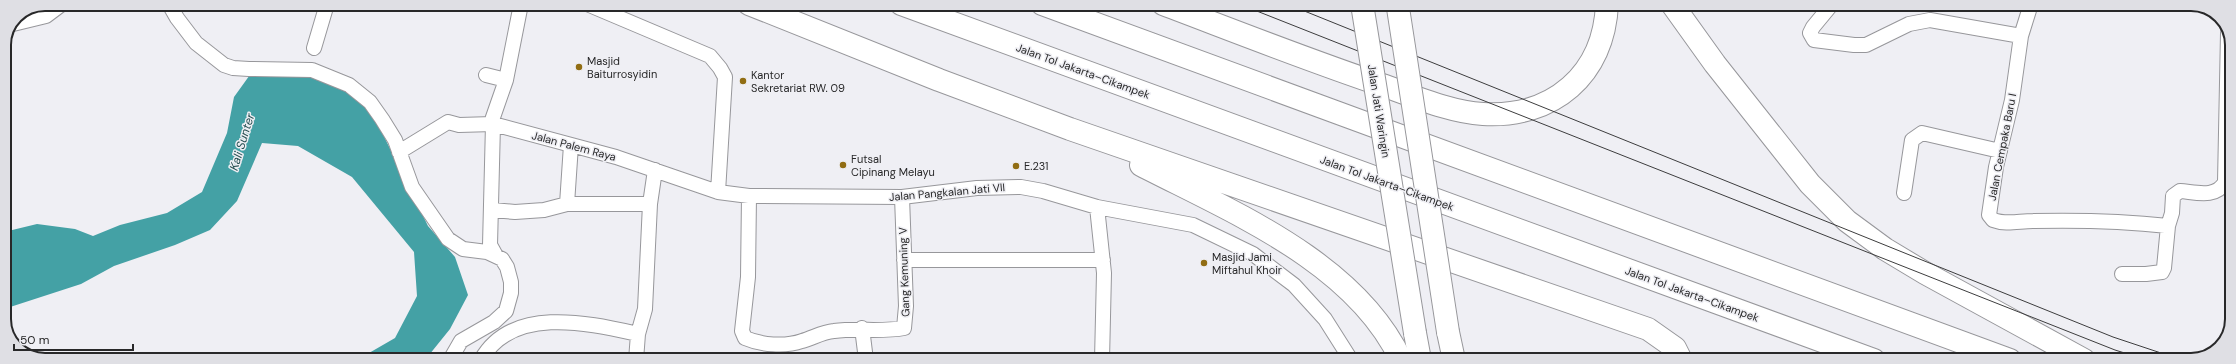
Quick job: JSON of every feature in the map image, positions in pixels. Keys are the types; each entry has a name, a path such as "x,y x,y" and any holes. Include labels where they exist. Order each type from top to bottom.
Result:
{"main road":[{"path":"766,11 939,80 1070,129 1648,329 1675,348 1678,353"},
{"name":"Jalan Tol Jakarta–Cikampek","path":"920,11 1855,353"},
{"path":"1061,11 1991,353"},
{"path":"1181,11 1307,59 1438,105 1464,112 1495,114 1520,113 1545,105 1555,100 1574,84 1588,67 1600,44 1606,11"},
{"name":"Jalan Jati Waringin","path":"1363,11 1419,353"},
{"path":"1399,11 1452,353"},
{"path":"1677,11 1714,64 1810,184 1847,221 1884,249 2071,353"},
{"path":"1070,129 1252,222 1313,260 1348,290 1376,318 1397,353"}],"street":[{"path":"20,22 46,16 54,11"},
{"path":"173,11 196,43 224,65 233,68 249,69 312,70 349,84 370,102 378,113 395,140 412,187 448,239 462,249 495,254 502,259 507,267 511,282 511,293 506,311 494,322 461,340 454,353"},
{"path":"314,48 325,11"},
{"path":"495,254 490,244 492,210 492,124 506,80 520,11"},
{"path":"604,11 710,56 720,68 724,77 724,100 718,192"},
{"path":"1826,11 1813,26 1810,34 1814,40 1866,45 1909,24 1930,20 2021,36"},
{"name":"Jalan Cempaka Baru I","path":"2030,11 2021,36 2012,100 2000,152 1989,213 1993,220 2006,223 2032,221 2115,222 2168,226"},
{"path":"486,75 506,80"},
{"name":"Jalan Palem Raya","path":"399,152 448,122 458,125 492,124 655,170"},
{"path":"1904,193 1912,140 1917,135 1922,133 2000,152"},
{"path":"567,204 570,145"},
{"path":"637,353 638,334 645,309 650,204 655,170"},
{"name":"Jalan Pangkalan Jati VII","path":"655,170 718,192 749,196 902,197 984,187 1022,187 1044,191 1096,207 1193,225 1253,254 1294,285 1325,319 1347,353"},
{"path":"2122,274 2154,274 2164,270 2168,226 2172,213 2173,196 2180,190 2211,193 2223,186 2225,182"},
{"path":"749,196 748,277 742,331 745,338 764,343 790,344 830,332 862,328 865,353"},
{"name":"Gang Kemuning V","path":"862,328 904,328 906,306 902,197"},
{"path":"492,210 515,212 544,210 567,204 650,204"},
{"path":"1096,207 1103,260 1105,302 1102,353"},
{"path":"904,260 1103,260"},
{"path":"485,353 501,337 521,327 534,323 553,322 596,326 638,334"}],"water":[{"name":"Kali Sunter","path":"296,70 343,86 370,108 428,226 455,257 468,295 450,329 431,353 369,353 395,338 417,296 414,252 352,177 298,146 262,143 237,201 210,230 175,245 114,266 81,284 11,307 11,230 37,224 75,229 93,236 120,225 167,213 202,192 227,133 234,97 252,72"}],"tram line":[{"path":"1257,11 2125,353"},
{"path":"1304,11 2113,337 2161,353"}],"place":[{"name":"Masjid Baiturrosyidin","path":"579,67"},
{"name":"Kantor Sekretariat RW. 09","path":"743,81"},
{"name":"Futsal Cipinang Melayu","path":"843,165"},
{"name":"E.231","path":"1016,166"},
{"name":"Masjid Jami Miftahul Khoir","path":"1204,263"}]}
